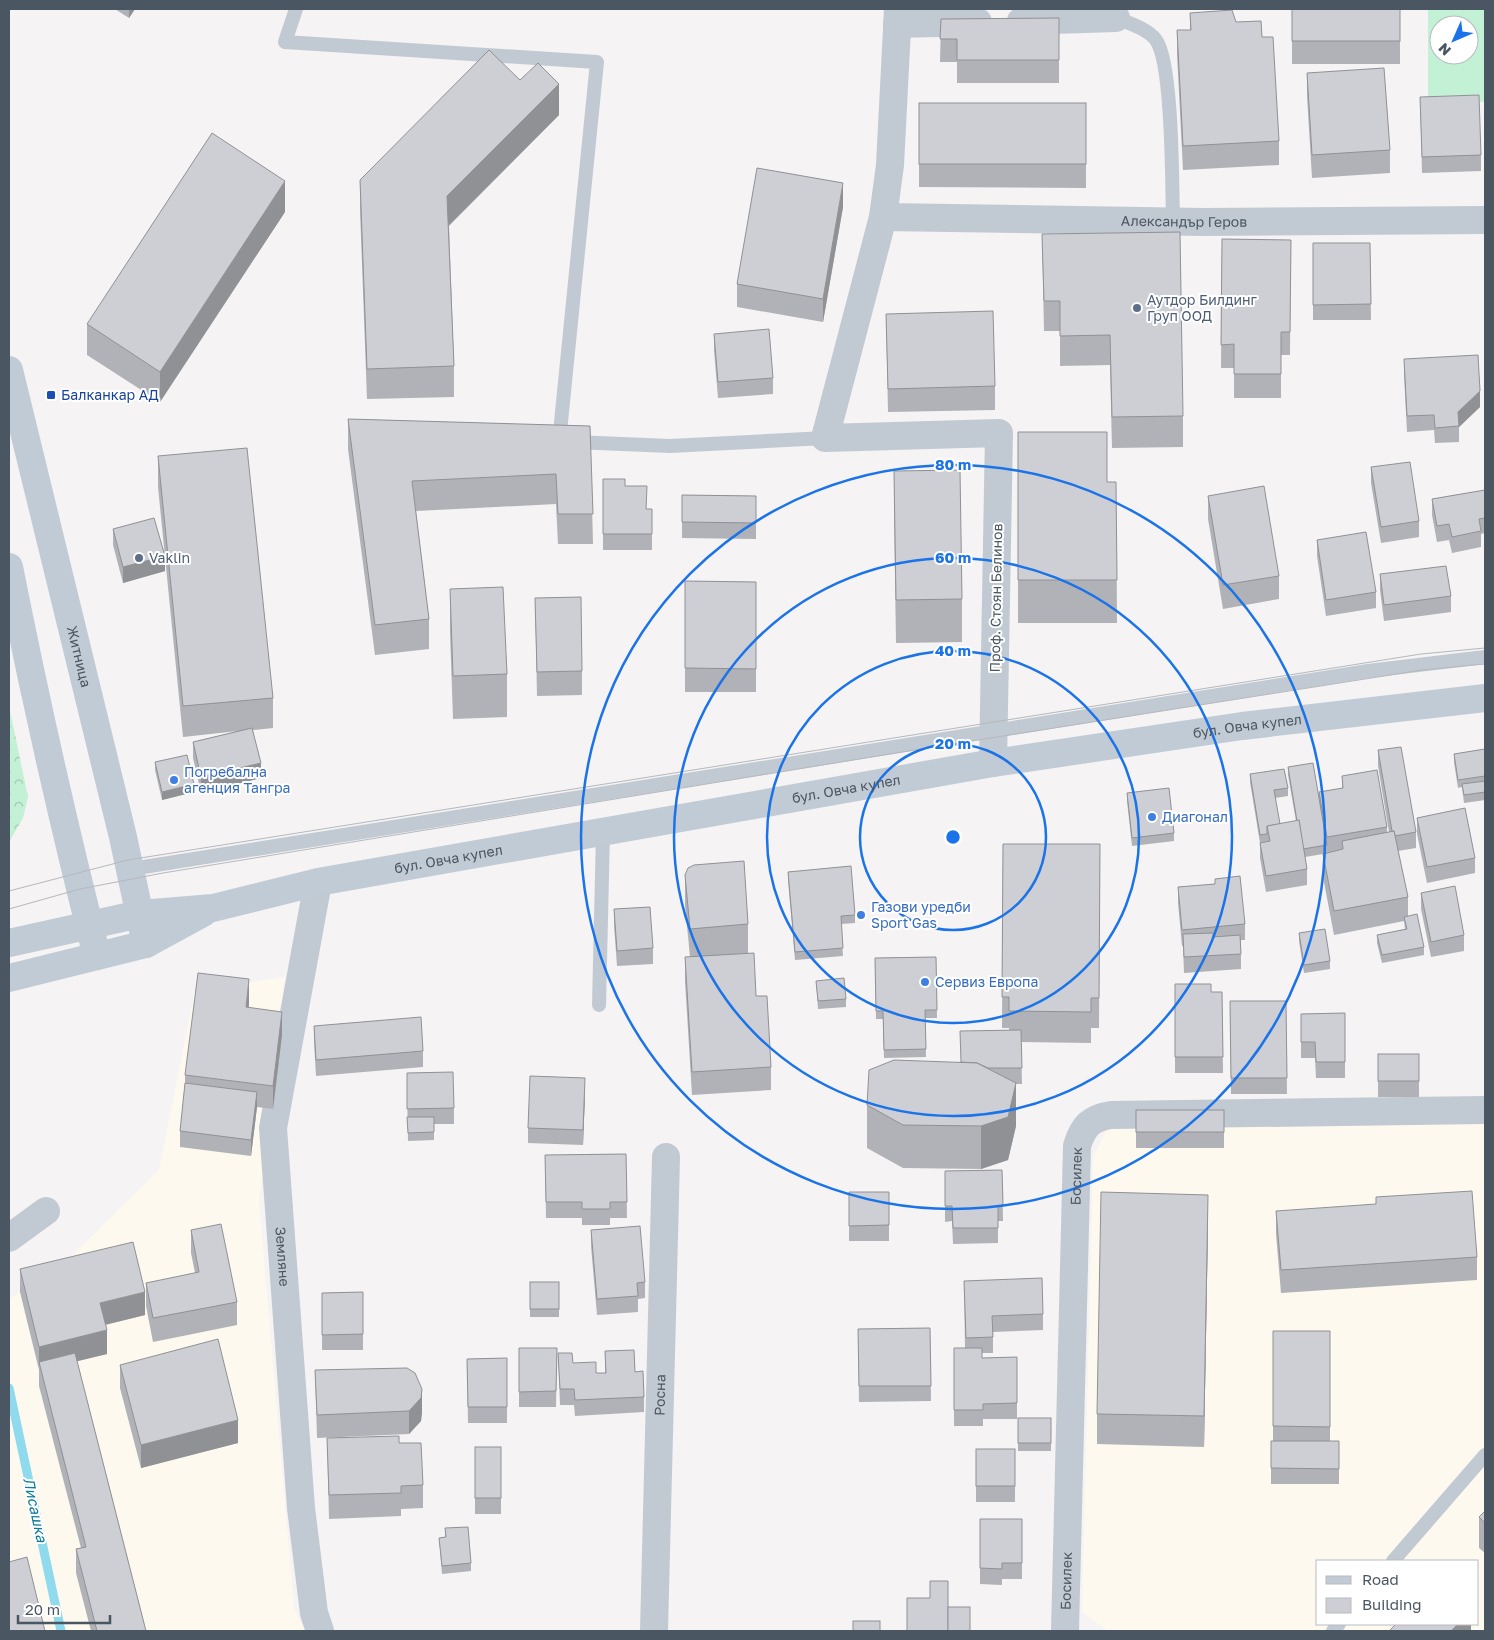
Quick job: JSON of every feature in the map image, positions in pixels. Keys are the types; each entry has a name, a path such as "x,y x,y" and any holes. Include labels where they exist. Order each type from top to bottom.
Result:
{"main road":[{"name":"Житница","path":"9,370 131,870 146,944"},
{"path":"9,567 31,679 97,956"},
{"name":"бул. Овча купел","path":"9,943 140,914 213,908 318,882 993,763 1242,726 1485,698"},
{"name":"бул. Овча купел","path":"9,978 146,944 213,908"}],"street":[{"path":"825,438 883,217 890,165 898,17 1116,18"},
{"name":"Александър Геров","path":"883,217 1173,222 1485,220"},
{"name":"Проф. Стоян Белинов","path":"825,438 999,433 993,763"},
{"name":"Земляне","path":"318,882 273,1128 300,1508 314,1614 320,1631"},
{"name":"Босилек","path":"1065,1631 1077,1146 1081,1131 1097,1117 1111,1115 1485,1110"},
{"name":"Росна","path":"654,1631 666,1157"},
{"path":"9,1238 46,1211"}],"lane":[{"path":"296,9 285,42 597,62 554,442 670,446 825,438"},
{"path":"1116,18 1139,27 1156,40 1163,60 1171,138 1173,222"},
{"path":"131,870 1368,671 1485,657"},
{"path":"599,1005 603,832"},
{"path":"1394,1560 1485,1455"}],"shaded area":[{"path":"285,977 259,1201 294,1608 305,1631 9,1631 9,1299 61,1266 159,1170 195,990"},
{"path":"1485,1112 1485,1631 1108,1631 1082,1612 1093,1157 1108,1127"}],"green space":[{"path":"1428,9 1485,9 1485,102 1428,98"},
{"path":"9,706 28,797 23,818 9,842"}],"building":[{"path":"1292,9 1400,9 1400,41 1292,41"},
{"path":"1232,10 1236,22 1261,21 1262,37 1273,37 1279,141 1183,146 1177,30 1191,30 1190,13"},
{"path":"1059,18 1059,60 957,60 957,39 940,39 941,19"},
{"path":"489,50 520,80 538,63 559,84 447,196 454,366 367,369 360,180"},
{"path":"1384,68 1390,150 1312,155 1307,73"},
{"path":"1479,95 1481,155 1422,157 1420,97"},
{"path":"919,103 1086,103 1086,164 919,164"},
{"path":"212,133 285,181 160,372 87,324"},
{"path":"757,168 843,183 823,299 737,284"},
{"path":"1180,232 1183,416 1112,417 1110,335 1060,336 1060,301 1044,301 1042,234"},
{"path":"1222,239 1291,240 1290,332 1281,332 1281,374 1234,374 1234,344 1221,345"},
{"path":"1313,243 1370,243 1371,304 1313,305"},
{"path":"993,311 995,386 888,389 886,314"},
{"path":"769,329 773,378 718,382 714,334"},
{"path":"1478,355 1480,391 1458,412 1459,426 1435,428 1434,415 1407,416 1404,359"},
{"path":"348,419 590,426 593,514 558,514 556,474 412,481 429,619 375,625"},
{"path":"1018,432 1107,432 1107,482 1116,482 1117,580 1018,580"},
{"path":"247,448 273,698 183,706 158,456"},
{"path":"1410,462 1419,521 1381,527 1371,467"},
{"path":"960,470 962,599 896,600 894,471"},
{"path":"603,479 625,479 625,486 647,486 646,509 652,509 652,534 603,534"},
{"path":"1264,486 1279,576 1223,585 1208,496"},
{"path":"1485,490 1485,518 1479,519 1481,531 1452,537 1449,524 1437,526 1432,499"},
{"path":"682,495 756,496 756,523 682,522"},
{"path":"154,518 165,556 123,567 113,529"},
{"path":"1366,532 1376,592 1326,600 1317,540"},
{"path":"1446,566 1451,596 1384,605 1380,574"},
{"path":"685,581 756,582 756,669 685,668"},
{"path":"503,587 507,674 453,676 450,589"},
{"path":"581,597 582,671 537,672 535,598"},
{"path":"252,728 261,763 201,777 193,742"},
{"path":"1401,747 1416,832 1395,836 1394,831 1392,831 1378,750"},
{"path":"1485,749 1485,776 1458,780 1454,754"},
{"path":"187,755 194,784 162,792 155,762"},
{"path":"1313,763 1327,845 1303,849 1288,767"},
{"path":"1284,769 1288,788 1274,790 1280,824 1267,826 1267,834 1260,835 1250,774"},
{"path":"1377,770 1387,827 1327,837 1319,792 1343,788 1342,776"},
{"path":"1485,781 1485,792 1464,795 1462,784"},
{"path":"1169,788 1174,833 1132,838 1127,793"},
{"path":"1465,808 1475,858 1427,867 1417,818"},
{"path":"1299,820 1307,869 1266,876 1260,843 1270,841 1267,826"},
{"path":"1394,831 1408,897 1334,911 1323,854 1343,849 1342,841"},
{"path":"1003,844 1100,844 1099,998 1091,998 1091,1012 1009,1011 1009,997 1002,997"},
{"path":"744,861 748,924 690,929 685,875 688,868 694,865"},
{"path":"851,866 855,915 841,916 843,948 795,952 788,872"},
{"path":"1240,876 1245,924 1182,930 1178,887 1215,884 1215,879"},
{"path":"1455,886 1464,935 1431,942 1421,893"},
{"path":"650,907 653,948 617,951 614,909"},
{"path":"1417,914 1424,947 1382,955 1377,935 1407,929 1404,917"},
{"path":"1325,929 1330,961 1304,965 1299,933"},
{"path":"1213,933 1213,937 1240,935 1241,954 1184,957 1183,934"},
{"path":"754,953 756,996 767,996 771,1067 692,1072 685,957"},
{"path":"936,957 937,1010 925,1010 926,1049 884,1050 883,1011 876,1011 875,958"},
{"path":"198,973 249,979 246,1007 282,1012 273,1086 185,1075"},
{"path":"844,978 846,999 818,1001 816,981"},
{"path":"1175,984 1211,984 1211,992 1222,992 1223,1057 1175,1057"},
{"path":"1230,1001 1286,1001 1287,1078 1231,1078"},
{"path":"1345,1013 1345,1062 1316,1062 1315,1042 1301,1042 1301,1014"},
{"path":"421,1017 423,1051 316,1060 314,1026"},
{"path":"1021,1030 1022,1068 988,1068 977,1063 961,1062 960,1031"},
{"path":"1378,1054 1419,1054 1419,1081 1378,1081"},
{"path":"894,1060 977,1063 1016,1083 1008,1117 981,1126 903,1125 867,1105 869,1070"},
{"path":"453,1072 454,1108 407,1109 407,1073"},
{"path":"530,1076 585,1078 583,1130 528,1128"},
{"path":"185,1083 257,1092 251,1140 180,1131"},
{"path":"1136,1110 1224,1110 1224,1132 1136,1132"},
{"path":"407,1117 434,1117 434,1132 408,1133"},
{"path":"626,1154 627,1202 610,1202 610,1209 582,1209 582,1202 546,1202 545,1155"},
{"path":"1002,1170 1003,1205 998,1206 998,1228 953,1228 952,1206 945,1206 945,1171"},
{"path":"1472,1191 1477,1257 1281,1270 1276,1211 1376,1204 1376,1197"},
{"path":"849,1192 889,1192 889,1225 849,1226"},
{"path":"1101,1192 1208,1195 1204,1416 1097,1414"},
{"path":"221,1224 237,1302 153,1318 146,1283 199,1272 191,1230"},
{"path":"640,1226 645,1282 637,1283 638,1296 597,1299 591,1230"},
{"path":"133,1242 145,1292 100,1303 107,1330 39,1347 20,1269"},
{"path":"1042,1278 1043,1314 992,1316 993,1337 966,1338 964,1281"},
{"path":"530,1282 559,1282 559,1309 530,1309"},
{"path":"363,1292 363,1334 322,1335 322,1293"},
{"path":"930,1328 931,1386 859,1386 858,1329"},
{"path":"1273,1331 1330,1331 1330,1427 1273,1426"},
{"path":"218,1339 238,1420 141,1445 120,1365"},
{"path":"519,1348 557,1348 556,1391 519,1392"},
{"path":"954,1348 982,1348 982,1358 1017,1357 1017,1403 983,1404 983,1410 954,1410"},
{"path":"634,1350 635,1372 643,1371 644,1397 575,1400 574,1389 560,1389 558,1353 572,1353 573,1363 596,1362 596,1373 606,1373 605,1351"},
{"path":"75,1353 146,1631 97,1631 76,1549 86,1547 39,1362"},
{"path":"507,1358 507,1407 468,1407 467,1359"},
{"path":"407,1368 415,1373 422,1389 421,1398 409,1411 317,1415 315,1370"},
{"path":"1018,1418 1051,1418 1051,1443 1018,1443"},
{"path":"399,1436 399,1443 421,1443 423,1485 401,1486 401,1493 329,1495 327,1438"},
{"path":"1271,1441 1339,1441 1339,1469 1271,1468"},
{"path":"475,1447 501,1447 501,1498 475,1498"},
{"path":"976,1449 1015,1449 1015,1486 976,1486"},
{"path":"1485,1511 1485,1523 1479,1517"},
{"path":"980,1519 1022,1519 1022,1563 1002,1563 1002,1569 980,1568"},
{"path":"468,1527 471,1563 442,1566 439,1538 446,1537 445,1528"},
{"path":"27,1557 45,1631 9,1631 9,1562"},
{"path":"930,1581 948,1581 948,1631 907,1631 907,1598 930,1598"},
{"path":"948,1607 970,1607 970,1631 948,1631"},
{"path":"853,1621 880,1621 880,1631 853,1631"},
{"path":"1395,1625 1457,1625 1451,1631 1389,1631"}],"waterway":[{"name":"Лисашка","path":"9,1388 61,1631"}],"tram line":[{"path":"9,891 128,860 1421,654 1485,648"},
{"path":"9,909 80,889 163,873 902,752 1422,670 1485,664"}],"place":[{"name":"Аутдор Билдинг Груп ООД","path":"1137,308"},
{"name":"Балканкар АД","path":"51,395"},
{"name":"Vaklin","path":"139,558"},
{"name":"Погребална агенция Тангра","path":"174,780"},
{"name":"Диагонал","path":"1152,817"},
{"name":"Газови уредби Sport Gas","path":"861,915"},
{"name":"Сервиз Европа","path":"925,982"}]}
